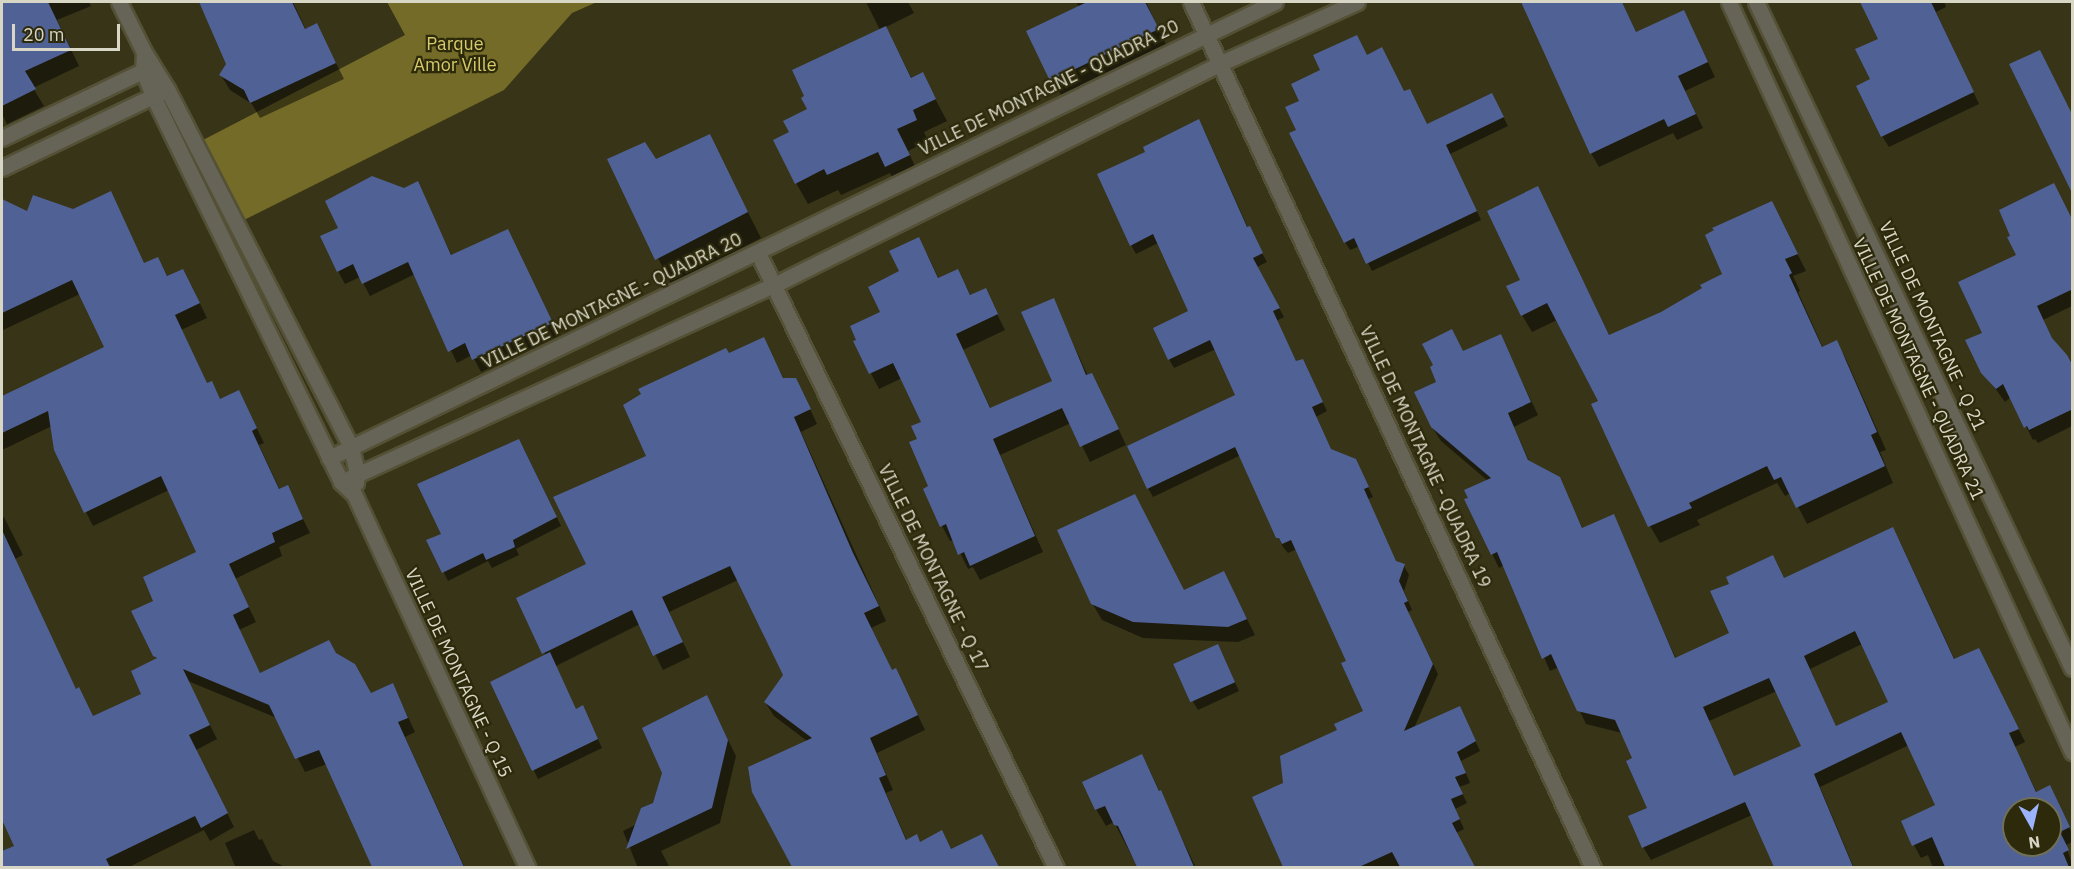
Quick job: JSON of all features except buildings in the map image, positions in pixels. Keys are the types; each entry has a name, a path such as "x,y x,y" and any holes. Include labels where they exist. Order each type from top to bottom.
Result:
{"street":[{"path":"119,2 144,52 153,96 341,482 774,285 1221,63 1357,2"},
{"name":"VILLE DE MONTAGNE - QUADRA 19","path":"1191,2 1593,867"},
{"name":"VILLE DE MONTAGNE - QUADRA 20","path":"329,458 758,253 1206,33 1275,2"},
{"name":"VILLE DE MONTAGNE - QUADRA 21","path":"1729,2 2073,752"},
{"name":"VILLE DE MONTAGNE - Q 21","path":"1756,2 2073,668"},
{"path":"149,68 167,89 351,447 357,474 354,494"},
{"path":"2,138 149,68"},
{"path":"2,168 167,89"},
{"name":"VILLE DE MONTAGNE - Q 17","path":"758,253 1056,867"},
{"name":"VILLE DE MONTAGNE - Q 15","path":"341,482 354,494 528,867"}],"green space":[{"name":"Parque Amor Ville","path":"387,2 597,2 572,13 504,90 244,220 203,140 405,35"}]}
